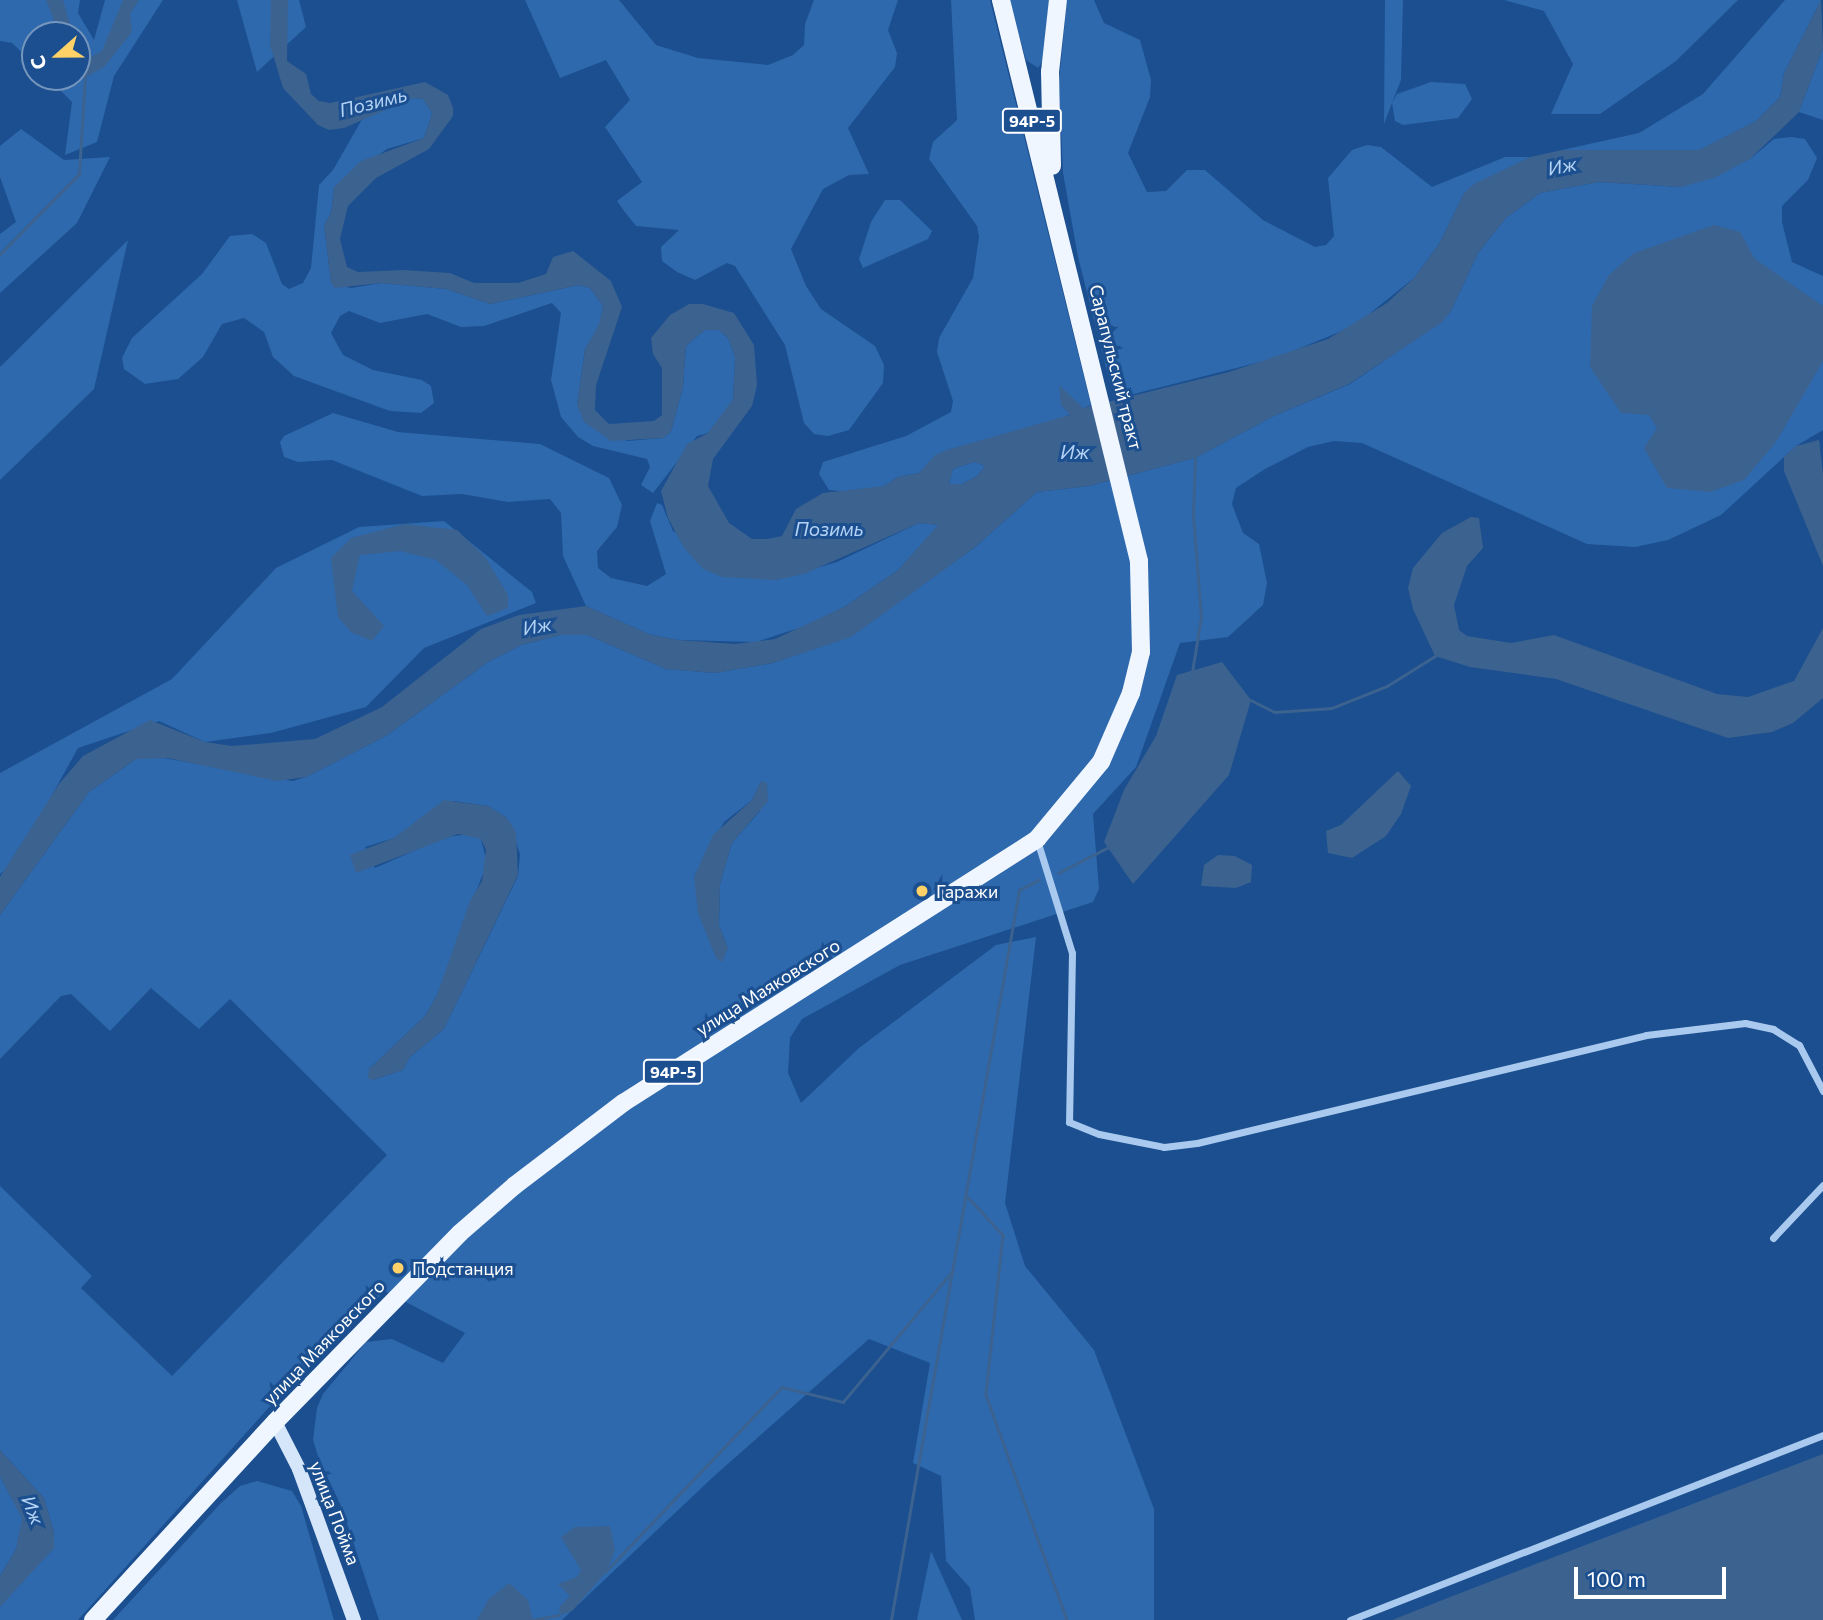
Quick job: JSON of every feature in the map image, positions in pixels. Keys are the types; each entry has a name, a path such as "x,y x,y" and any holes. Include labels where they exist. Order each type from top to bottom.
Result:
{"main road":[{"name":"Сарапульский тракт","path":"1001,0 1128,502"},
{"name":"Сарапульский тракт","path":"1058,0 1049,129 1064,242"},
{"name":"улица Маяковского","path":"93,1620 275,1422 460,1233 564,1145 1037,839 1101,762 1131,693 1143,613 1128,502"},
{"name":"улица Пойма","path":"275,1422 319,1518 354,1620"}],"street":[{"path":"1037,839 1072,953 1069,1122 1099,1134 1164,1147 1197,1143 1646,1035 1745,1023 1773,1028 1799,1045 1823,1091"},
{"path":"1773,1238 1823,1185"},
{"path":"1350,1620 1823,1435"}],"shaded area":[{"path":"0,0 80,0 78,13 83,21 21,21 21,52 12,43 0,41"},
{"path":"105,0 163,0 114,76 97,142 65,155 72,102 61,91 91,91 91,35 94,40"},
{"path":"237,0 299,0 306,27 257,72"},
{"path":"525,0 619,0 656,45 698,58 768,65 793,55 804,45 805,24 814,0 898,0 888,30 897,53 895,67 848,128 869,174 849,175 823,189 791,249 806,286 821,309 875,346 884,365 883,383 849,430 828,436 814,434 804,423 785,345 735,266 727,263 695,280 677,272 662,261 661,247 679,230 636,226 624,211 617,201 642,182 605,127 630,100 606,60 560,78"},
{"path":"951,0 990,0 1091,405 1051,423 947,450 919,473 898,477 884,486 848,492 829,490 819,474 823,462 906,436 951,412 953,401 937,352 939,338 973,278 979,237 977,226 929,159 933,142 957,120"},
{"path":"1009,0 1049,0 1043,61 1038,68 1026,60"},
{"path":"1067,0 1094,0 1104,23 1140,40 1151,80 1150,97 1128,153 1147,192 1166,191 1187,170 1205,170 1263,220 1315,247 1326,245 1334,236 1328,178 1352,150 1367,145 1381,147 1432,187 1505,157 1530,157 1464,193 1439,244 1414,278 1354,326 1276,358 1114,399 1078,257 1063,173 1059,82"},
{"path":"1385,0 1403,0 1401,80 1384,124"},
{"path":"1504,0 1738,0 1676,61 1600,114 1551,114 1573,64 1544,11"},
{"path":"1785,0 1821,0 1784,73 1780,97 1756,121 1700,150 1562,150 1639,133 1703,94"},
{"path":"1823,48 1823,120 1799,112"},
{"path":"1431,82 1465,84 1472,99 1458,118 1403,125 1395,121 1392,103 1397,94"},
{"path":"413,98 423,99 432,113 424,138 387,149 334,187 331,213 324,225 331,283 351,288 381,283 446,289 490,304 579,285 590,288 603,306 600,324 585,349 577,405 627,441 663,438 671,432 683,387 686,346 705,330 719,330 728,338 735,357 733,399 721,419 708,433 697,436 653,493 641,485 650,467 647,459 593,446 578,437 561,417 551,380 561,313 552,303 484,326 461,327 427,314 380,323 349,311 340,316 331,333 343,355 373,370 422,380 431,386 434,403 421,413 390,411 294,376 273,357 264,332 244,318 222,324 203,357 178,379 145,384 124,369 122,358 132,338 202,274 230,236 252,234 266,243 282,284 289,289 303,283 311,268 319,185 333,170 364,116"},
{"path":"21,129 64,160 110,157 77,223 0,293 0,234 16,222 0,177 0,146"},
{"path":"1774,139 1805,139 1817,158 1808,180 1782,206 1782,222 1792,262 1823,276 1823,430 1796,446 1721,515 1668,540 1635,547 1587,544 1362,443 1334,441 1308,447 1265,469 1236,488 1232,504 1243,533 1259,544 1267,583 1263,605 1228,637 1180,643 1136,767 1093,814 1099,889 1093,902 900,965 802,1019 790,1038 788,1073 801,1103 859,1048 996,945 1036,937 1005,1203 1025,1266 1094,1350 1154,1509 1154,1620 975,1620 970,1588 946,1561 941,1476 913,1463 930,1363 869,1339 712,1478 562,1620 379,1620 342,1508 313,1440 317,1408 323,1394 366,1342 392,1339 443,1363 465,1333 385,1291 271,1405 78,1620 0,1620 0,1607 10,1592 54,1548 54,1532 44,1498 0,1450 0,1186 92,1276 81,1288 172,1376 387,1155 230,999 199,1029 151,988 110,1031 71,994 61,996 0,1059 0,915 89,792 136,759 153,756 293,781 306,777 386,736 488,662 521,645 561,635 587,635 666,669 715,673 773,663 851,636 974,548 1037,492 1089,486 1195,458 1274,416 1350,384 1441,322 1451,311 1478,253 1506,218 1540,193 1599,182 1681,187 1750,159","holes":["761,782 760,811 732,843 720,884 719,925 728,948 694,877 724,822 752,800","454,801 488,806 507,818 520,854 518,876 444,1029 410,1057 403,1070 373,1080 369,1069 425,1016 437,995 487,863 481,839 471,834 445,837 375,868 365,847 394,838"]},
{"path":"885,200 900,200 932,231 928,239 863,268 859,259 871,222"},
{"path":"128,240 94,389 0,480 0,367"},
{"path":"333,413 398,432 540,444 609,478 622,505 617,527 597,551 598,568 611,578 647,586 666,574 650,521 657,503 662,505 673,531 776,580 837,562 919,523 939,525 898,570 844,607 805,626 756,642 679,640 651,635 586,606 563,556 561,513 550,499 508,502 462,494 422,496 332,460 298,462 284,457 280,442 284,436"},
{"path":"974,462 985,466 977,476 962,484 949,484 953,469"},
{"path":"444,521 532,592 536,603 424,648 366,707 271,733 205,742 159,721 78,748 14,864 0,874 0,773 172,679 276,568 359,527"},
{"path":"0,1477 23,1518 16,1549 0,1576"},
{"path":"257,1481 292,1491 301,1506 334,1620 113,1620 221,1503 240,1486"},
{"path":"931,1551 962,1620 917,1620"}],"water":[{"path":"46,0 63,0 69,21 54,21"},
{"path":"123,0 139,0 130,14 132,32 104,67 91,74 91,57 102,51"},
{"name":"Позимь","path":"271,0 288,0 287,61 306,74 311,94 319,101 330,103 425,82 448,95 453,116 429,149 376,178 348,206 340,239 347,267 358,272 403,270 450,273 474,283 518,283 546,274 553,257 573,251 611,281 622,307 596,385 595,410 609,424 654,421 662,415 662,368 653,354 651,338 670,315 689,304 703,304 734,313 754,345 757,385 752,406 713,459 708,486 729,523 752,539 782,536 796,509 823,493 884,486 898,477 919,473 935,455 947,450 1070,415 1061,405 1059,385 1083,408 1229,372 1328,339 1387,303 1414,278 1439,244 1464,193 1474,184 1530,157 1562,150 1699,150 1756,121 1780,97 1784,73 1821,0 1823,48 1799,112 1750,159 1714,178 1681,187 1599,182 1540,193 1506,218 1478,253 1451,311 1441,323 1349,384 1274,416 1195,458 1089,486 1037,492 974,548 851,637 773,663 715,673 666,669 587,635 561,635 521,645 488,662 386,736 306,777 277,781 168,758 136,759 89,792 0,915 0,877 59,784 83,756 150,720 205,742 232,746 315,739 382,707 481,629 519,615 586,606 651,635 679,640 735,644 775,639 844,607 898,570 938,525 919,523 804,574 776,580 722,577 703,569 684,548 668,518 661,491 687,444 708,433 733,399 735,357 728,338 719,330 705,330 686,346 683,387 671,432 663,438 611,441 584,422 577,405 585,349 599,324 603,306 590,288 579,285 490,304 446,289 381,283 335,288 331,283 324,225 331,213 334,187 361,161 424,138 432,113 423,99 413,98 344,128 329,130 318,125 283,88 270,45","holes":["974,462 985,466 977,476 962,484 949,484 953,469"]},
{"path":"1714,225 1740,232 1755,259 1823,306 1823,361 1776,442 1744,480 1710,492 1667,488 1644,448 1657,428 1649,415 1621,413 1590,367 1592,306 1609,275 1634,253"},
{"path":"1819,440 1823,474 1823,566 1784,471 1784,457 1796,446"},
{"path":"1471,517 1479,518 1483,548 1467,566 1454,605 1459,630 1467,636 1511,643 1554,635 1717,694 1748,697 1794,681 1823,628 1823,698 1793,723 1772,732 1728,738 1556,679 1470,667 1435,656 1413,609 1408,588 1413,568 1442,533"},
{"path":"405,524 457,530 485,557 508,595 508,608 487,616 467,585 436,560 400,551 360,555 352,591 384,626 372,641 351,632 338,617 331,558 351,538"},
{"path":"1222,662 1251,700 1229,775 1133,884 1104,842 1124,790 1156,736 1177,675"},
{"path":"1398,771 1411,786 1401,814 1386,836 1352,858 1328,853 1326,831 1341,825"},
{"path":"761,781 767,783 768,801 732,843 720,884 719,925 728,948 722,962 716,958 698,913 694,877 713,835 752,800"},
{"path":"444,800 488,806 507,818 516,832 518,875 444,1029 410,1057 403,1070 373,1080 368,1078 369,1069 425,1016 437,995 470,901 482,881 486,850 481,839 458,834 356,873 350,855 394,838"},
{"path":"1218,855 1235,856 1252,865 1251,882 1236,888 1201,886 1204,865"},
{"name":"Иж","path":"0,1450 44,1498 54,1532 54,1548 0,1607 0,1576 16,1549 22,1518 0,1477"},
{"path":"1823,1454 1823,1620 1392,1620 1463,1592"},
{"path":"610,1526 615,1550 607,1571 572,1611 559,1615 560,1606 570,1596 558,1584 577,1577 581,1570 561,1537 575,1527"},
{"path":"509,1583 528,1600 533,1620 477,1620 488,1600"}],"waterway":[{"path":"0,254 79,174 84,91"},
{"path":"1192,672 1201,617 1193,515 1195,458"},
{"path":"1251,700 1275,712 1332,708 1387,686 1435,656"},
{"path":"1058,873 1111,846"},
{"path":"891,1620 1019,890 1039,880"},
{"path":"968,1197 1003,1235 986,1395 1067,1620"},
{"path":"605,1572 782,1387 843,1402 951,1273"},
{"path":"531,1620 559,1615"}],"place":[{"name":"Гаражи","path":"922,891"},
{"name":"Подстанция","path":"398,1268"}]}
